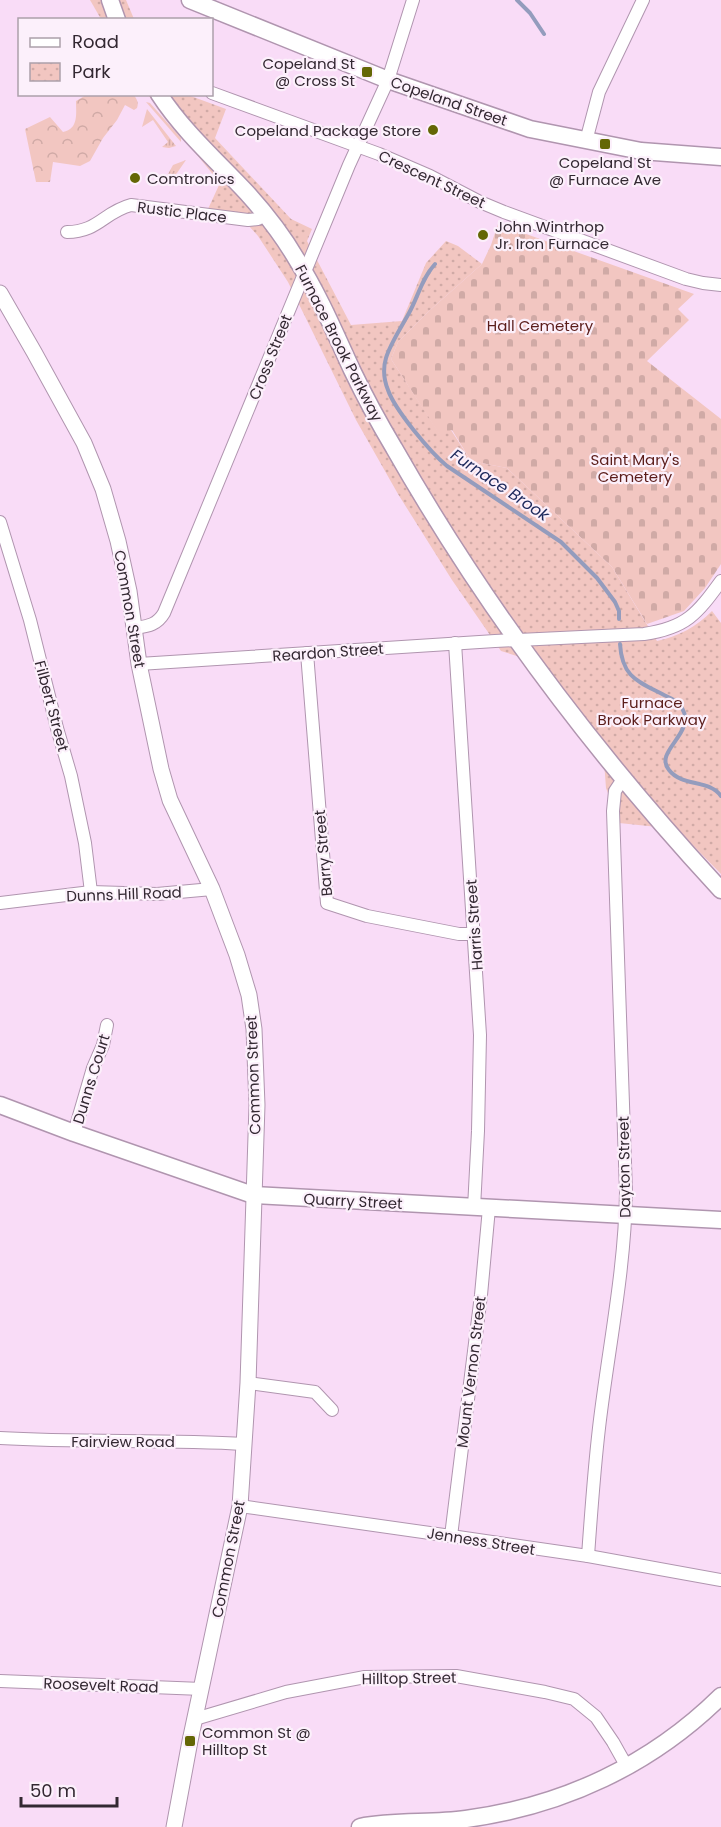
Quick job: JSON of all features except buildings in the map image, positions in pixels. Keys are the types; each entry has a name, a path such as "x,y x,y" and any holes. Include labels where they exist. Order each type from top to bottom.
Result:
{"main road":[{"path":"110,0 116,18"},
{"name":"Copeland Street","path":"190,0 388,80 530,129 641,151 721,157"},
{"name":"Furnace Brook Parkway","path":"161,96 184,127 266,214 305,272 358,382 394,448 469,569 517,640 623,779 721,890"},
{"name":"Quarry Street","path":"0,1105 253,1195 721,1220"},
{"path":"360,1827 414,1821 463,1820 514,1812 575,1792 627,1767 676,1735 721,1696"}],"street":[{"name":"Cross Street","path":"135,628 152,626 164,613 305,272 388,80 413,0"},
{"path":"586,141 599,92 643,0"},
{"name":"Crescent Street","path":"213,93 430,176 473,199 504,212 686,279 721,285"},
{"name":"Rustic Place","path":"67,232 84,231 120,209 131,205 248,220 258,219 266,214"},
{"name":"Common Street","path":"0,293 84,442 103,489 129,591 139,664 161,769 170,800 212,889 237,955 249,995 254,1029 256,1105 248,1383 240,1506 174,1827"},
{"name":"Filbert Street","path":"0,522 30,620 71,776 85,843 91,892"},
{"name":"Reardon Street","path":"139,664 455,643 644,634 665,630 684,622 697,612 721,581"},
{"name":"Harris Street","path":"455,643 480,1035 478,1131 481,1208"},
{"name":"Barry Street","path":"307,653 327,903 367,916 459,934 474,934"},
{"name":"Dayton Street","path":"588,1556 599,1428 613,1335 626,1215 613,811 617,786 623,779"},
{"name":"Dunns Hill Road","path":"0,903 91,892 157,894 212,889"},
{"name":"Dunns Court","path":"74,1132 107,1025"},
{"name":"Mount Vernon Street","path":"451,1536 481,1295 481,1208"},
{"path":"248,1383 315,1392 332,1410"},
{"name":"Fairview Road","path":"0,1438 245,1444"},
{"name":"Jenness Street","path":"240,1506 720,1576"},
{"name":"Hilltop Street","path":"195,1719 286,1692 365,1677 456,1676 574,1699 596,1717 627,1767"},
{"name":"Roosevelt Road","path":"0,1681 201,1689"}],"green space":[{"path":"90,0 126,0 134,18 100,18"},
{"path":"84,96 134,96 138,106 134,110 125,105 90,161 80,166 53,162 50,182 36,182 25,129 50,117 63,132 72,128 76,120 76,101"},
{"name":"Furnace Brook Parkway","path":"149,96 191,96 226,109 215,138 291,219 312,229 307,241 351,325 402,321 426,263 446,241 458,246 482,264 398,342 391,359 441,436 451,430 471,461 507,468 612,567 657,641 687,630 712,611 721,623 721,874 677,829 619,823 606,788 604,761 523,658 501,651 452,580 398,494 356,420 288,282 258,236 237,213 208,209 220,183"},
{"path":"146,102 150,103 181,138 181,142"},
{"path":"147,109 176,146 162,147 168,142 153,120 142,127"},
{"path":"186,160 167,182 169,177 167,176 173,165"},
{"name":"Saint Mary's Cemetery","path":"498,224 694,294 678,309 689,320 647,361 721,419 721,564 705,588 684,611 647,624 612,567 507,468 471,461 452,430 441,437 391,359 398,342 482,264"}],"waterway":[{"name":"Furnace Brook","path":"517,0 530,13 544,34"},
{"name":"Furnace Brook","path":"435,264 423,281 386,358 385,378 392,398 414,430 447,466 561,542 597,578 615,602 619,611 619,619"},
{"name":"Furnace Brook","path":"620,644 624,664 633,677 674,700 682,708 685,717 684,726 666,756 669,770 681,779 710,787 721,796"}],"place":[{"name":"Copeland St @ Cross St","path":"367,72"},
{"name":"Copeland Package Store","path":"433,130"},
{"name":"Copeland St @ Furnace Ave","path":"605,144"},
{"name":"Comtronics","path":"135,178"},
{"name":"John Wintrhop Jr. Iron Furnace","path":"483,235"},
{"name":"Common St @ Hilltop St","path":"190,1741"}],"park label":[{"name":"Hall Cemetery","path":"540,325"}]}
